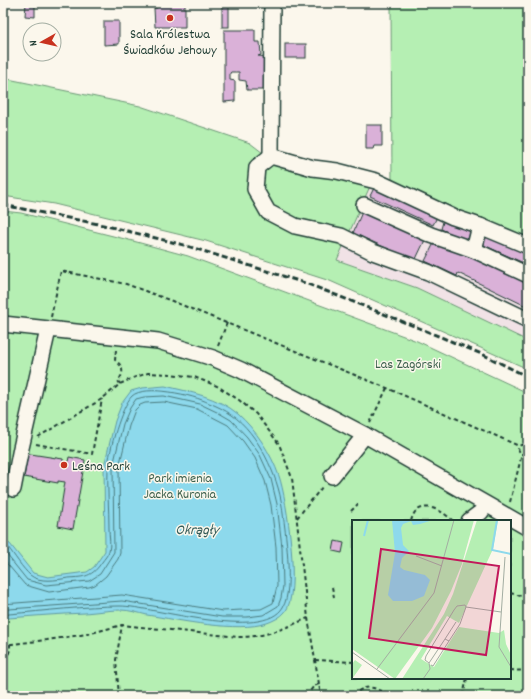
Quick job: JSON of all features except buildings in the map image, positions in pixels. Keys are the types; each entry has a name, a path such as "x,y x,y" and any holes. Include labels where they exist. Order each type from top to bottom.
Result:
{"lane":[{"path":"272,3 271,156 258,167 255,189 268,212 295,226 341,236 374,252 428,272 528,320"},
{"path":"271,156 313,168 337,171 376,181 453,216 528,246"},
{"path":"364,205 431,235 474,250 528,275"},
{"path":"474,250 480,226"},
{"path":"3,324 158,341 213,358 241,370 365,435 528,528"},
{"path":"14,489 25,445 48,330"},
{"path":"332,476 365,435"},
{"path":"470,520 481,512 486,505"}],"path":[{"path":"48,330 61,271 126,284 387,388 519,446 525,445 528,450 526,454 522,454"},
{"path":"213,358 227,323"},
{"path":"118,337 115,360 121,366 123,372 122,377 118,381 120,384"},
{"path":"25,445 102,399 120,384 148,373 171,374 194,378 216,386 239,400 256,414 279,444 292,478 308,618 321,696"},
{"path":"365,435 387,388"},
{"path":"25,445 92,454 102,399"},
{"path":"519,446 518,450 522,454"},
{"path":"507,517 522,454"},
{"path":"297,518 332,476"},
{"path":"351,511 358,504"},
{"path":"411,520 417,511 430,507 445,514 452,520"},
{"path":"332,587 334,597"},
{"path":"511,593 528,598"},
{"path":"3,645 87,634 122,626 238,637 254,637 281,630 308,618"},
{"path":"118,696 116,660 122,626"},
{"path":"3,667 10,650 10,644"},
{"path":"315,660 352,662"},
{"path":"511,670 528,670"},
{"path":"463,696 467,679"},
{"path":"306,696 314,686 319,684"},
{"path":"353,696 362,688 376,688 390,695 404,694 410,696"},
{"path":"143,696 216,695 222,693 230,696"},
{"path":"508,696 512,694 521,696"}],"shaded area":[{"path":"371,184 528,242 528,341 417,288 337,260"}],"green space":[{"path":"391,3 528,3 528,242 392,182"},
{"path":"3,78 140,106 250,143 280,166 371,184 337,260 417,288 528,341 528,369 330,281 206,241 54,204 3,196"},
{"name":"Park imienia Jacka Kuronia","path":"3,211 21,213 188,256 417,341 528,393 528,696 3,696"}],"water":[{"name":"Okrągły","path":"165,386 213,399 230,408 251,427 272,459 279,476 286,504 291,546 292,586 290,602 285,612 277,619 267,623 255,626 240,627 208,625 121,610 9,618 3,620 3,540 10,544 33,573 48,577 87,572 94,567 105,551 104,466 115,421 122,403 131,391 142,388"}],"railway":[{"path":"3,205 103,225 184,245 308,284 484,355 528,377"}],"place":[{"name":"Sala Królestwa Świadków Jehowy","path":"170,18"},
{"name":"Leśna Park","path":"64,465"}],"park label":[{"name":"Las Zagórski","path":"408,363"}]}
